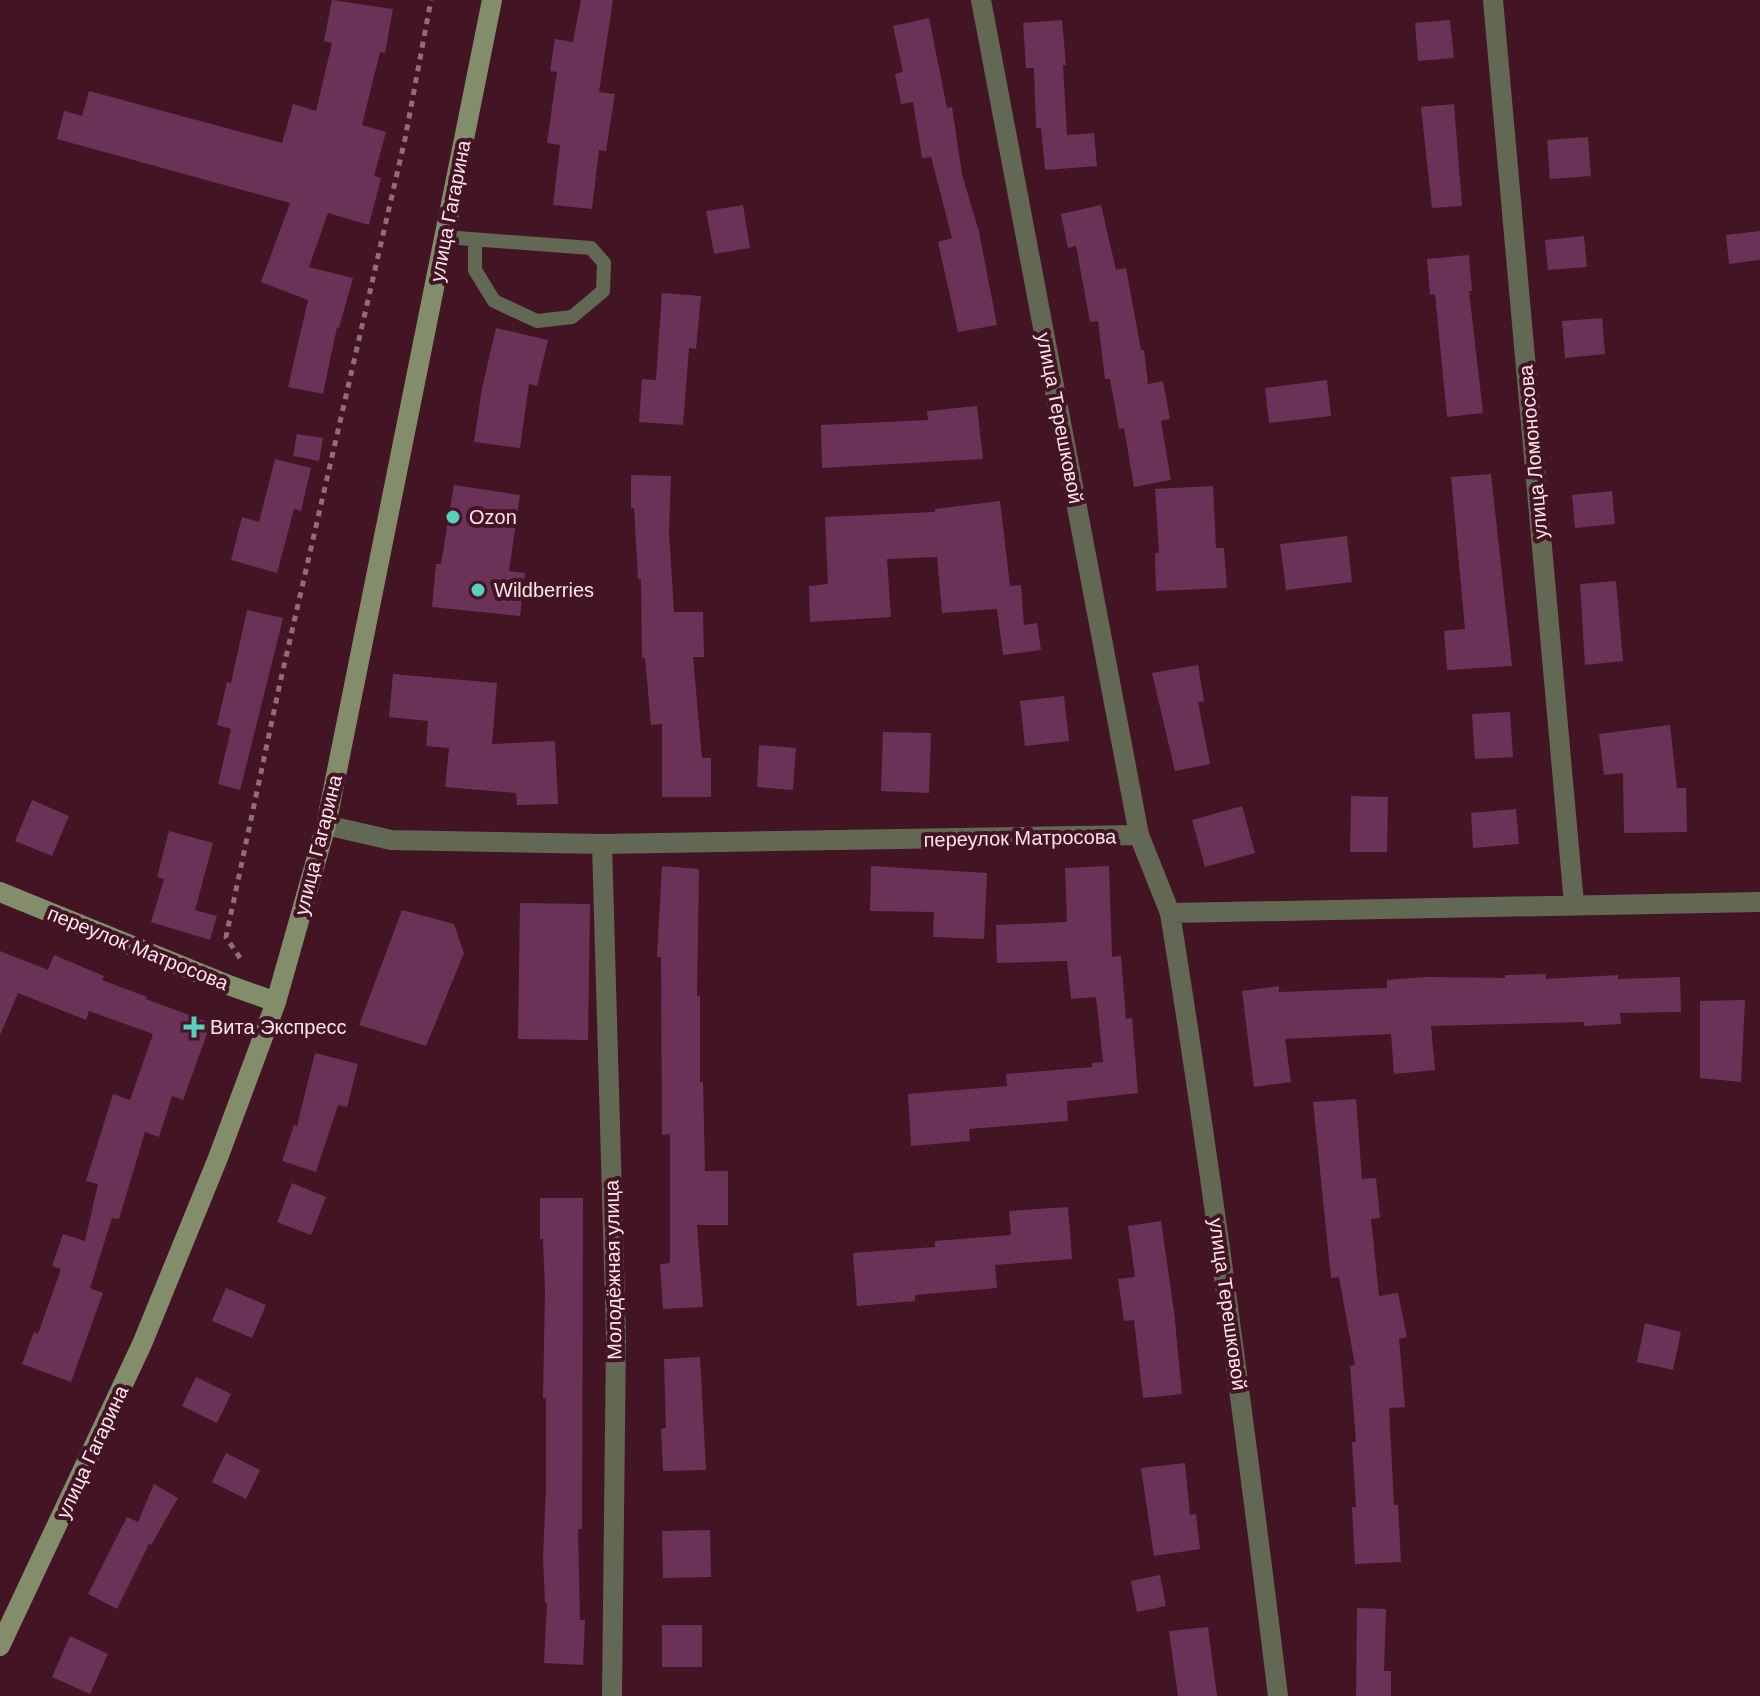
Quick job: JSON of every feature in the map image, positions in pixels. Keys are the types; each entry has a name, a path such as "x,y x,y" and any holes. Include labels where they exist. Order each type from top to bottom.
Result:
{"main road":[{"name":"улица Гагарина","path":"0,1646 142,1344 218,1158 276,1002 326,825 492,0"},
{"name":"переулок Матросова","path":"0,892 276,1002"}],"street":[{"name":"улица Терешковой","path":"981,0 1139,835"},
{"name":"улица Ломоносова","path":"1493,0 1574,904"},
{"name":"переулок Матросова","path":"326,825 391,840 602,844 1139,835 1170,913"},
{"name":"Молодёжная улица","path":"602,844 616,1337 612,1696"},
{"path":"1170,913 1760,902"},
{"name":"улица Терешковой","path":"1170,913 1237,1360 1278,1696"}],"lane":[{"path":"445,237 591,248 604,263 603,291 572,317 537,321 494,301 475,270 475,241"}],"path":[{"path":"240,958 226,937 280,683 405,139 431,0"}],"building":[{"path":"332,0 393,9 385,53 380,52 362,125 386,132 374,176 381,178 369,225 328,213 309,267 353,278 337,327 323,394 288,387 308,300 261,282 290,203 57,139 64,111 82,116 89,91 282,143 293,104 316,111 332,43 324,41"},
{"path":"581,0 613,0 599,92 615,94 606,151 599,150 592,209 553,205 560,145 547,143 557,72 550,71 555,39 573,42"},
{"path":"929,18 947,108 952,107 962,174 979,232 997,325 958,332 938,242 952,238 931,157 922,158 913,102 901,104 895,74 903,72 893,26"},
{"path":"1062,20 1067,135 1094,133 1097,166 1045,170 1041,128 1036,128 1034,68 1026,68 1023,23"},
{"path":"1450,20 1454,58 1418,61 1415,23"},
{"path":"1454,104 1462,206 1432,208 1421,107"},
{"path":"1588,137 1591,176 1550,179 1547,140"},
{"path":"743,205 750,248 714,254 706,211"},
{"path":"1101,205 1116,270 1126,268 1141,350 1144,350 1148,384 1163,381 1170,419 1161,421 1171,480 1134,487 1124,428 1119,429 1110,379 1105,379 1098,321 1090,322 1076,246 1068,248 1061,214"},
{"path":"1760,231 1760,260 1729,264 1726,235"},
{"path":"1584,236 1587,267 1548,270 1545,240"},
{"path":"1469,255 1472,291 1469,291 1483,413 1447,417 1435,294 1430,295 1427,259"},
{"path":"662,293 701,296 696,349 689,348 683,425 639,422 642,379 656,380"},
{"path":"1602,318 1605,354 1565,358 1562,321"},
{"path":"496,328 548,340 537,386 529,384 520,448 474,442"},
{"path":"1327,380 1331,416 1269,423 1265,388"},
{"path":"977,406 983,459 822,468 821,425 928,420 927,411"},
{"path":"297,434 323,438 319,461 293,456"},
{"path":"275,459 311,468 301,511 294,509 277,573 231,560 242,517 259,522"},
{"path":"1491,474 1512,666 1447,670 1444,631 1465,629 1451,477"},
{"path":"631,475 671,476 669,532 674,612 703,612 704,657 693,657 702,758 711,758 711,797 662,797 662,724 651,725 645,658 642,658 641,579 638,579 634,508 631,508"},
{"path":"454,485 520,495 509,571 525,573 520,616 432,607 436,564 441,564"},
{"path":"1213,486 1216,548 1224,548 1227,588 1156,591 1155,553 1159,553 1155,489"},
{"path":"1612,491 1615,524 1575,528 1572,495"},
{"path":"1000,501 1010,586 1021,585 1024,625 1037,623 1041,650 1003,655 997,609 942,613 937,557 887,559 891,617 810,622 809,586 828,584 825,517 935,512 935,509"},
{"path":"1347,536 1352,582 1286,590 1280,544"},
{"path":"1616,581 1623,661 1585,665 1580,584"},
{"path":"247,610 283,618 240,790 218,784 231,729 217,725 227,682 231,683"},
{"path":"1198,665 1204,701 1198,702 1210,764 1175,771 1152,673"},
{"path":"393,674 497,683 492,744 555,741 558,804 517,805 516,793 445,787 449,748 426,746 428,721 389,717"},
{"path":"1064,696 1069,741 1025,746 1020,701"},
{"path":"1510,712 1513,757 1475,759 1472,714"},
{"path":"1670,725 1677,788 1686,788 1687,832 1624,833 1623,773 1604,775 1599,734"},
{"path":"883,732 931,733 929,793 881,791"},
{"path":"759,745 796,748 793,790 757,787"},
{"path":"1351,796 1388,797 1387,852 1350,852"},
{"path":"32,800 69,816 52,856 15,841"},
{"path":"1242,806 1255,853 1205,867 1192,820"},
{"path":"1516,809 1519,844 1473,848 1471,813"},
{"path":"169,831 213,843 195,910 217,916 210,940 151,922 164,879 157,877"},
{"path":"662,866 699,869 697,996 700,996 700,1082 703,1082 705,1171 728,1171 728,1225 697,1225 703,1307 663,1309 660,1264 670,1263 670,1134 662,1135 661,957 657,957"},
{"path":"871,866 987,873 984,939 933,937 934,912 870,911"},
{"path":"1109,866 1112,957 1121,956 1126,1019 1132,1018 1138,1093 1067,1101 1068,1121 969,1129 970,1141 911,1146 908,1094 1007,1086 1006,1074 1092,1067 1092,1063 1103,1062 1096,997 1071,999 1067,961 997,963 996,925 1067,922 1065,868"},
{"path":"520,903 590,904 588,1040 518,1039"},
{"path":"402,910 454,924 464,953 426,1046 359,1025"},
{"path":"0,951 48,970 54,955 104,976 102,980 211,1023 183,1100 172,1096 159,1137 145,1132 119,1219 112,1218 90,1288 103,1293 71,1382 22,1364 34,1332 38,1334 61,1269 52,1266 63,1234 85,1241 98,1184 86,1181 113,1094 130,1100 153,1034 89,1011 86,1020 18,993 0,1035"},
{"path":"1546,974 1546,979 1618,975 1618,979 1680,977 1681,1012 1620,1013 1621,1024 1431,1026 1435,1070 1394,1074 1391,1034 1285,1039 1291,1082 1254,1087 1242,991 1279,986 1279,992 1387,988 1387,980 1505,978 1505,975"},
{"path":"1745,1000 1741,1082 1700,1078 1700,1001"},
{"path":"315,1053 358,1064 347,1107 338,1105 316,1172 282,1161 294,1125 297,1126"},
{"path":"1356,1099 1362,1179 1376,1178 1380,1218 1371,1219 1379,1296 1398,1293 1407,1337 1399,1339 1405,1407 1389,1408 1394,1505 1398,1505 1401,1562 1355,1564 1352,1507 1356,1507 1352,1442 1356,1442 1350,1366 1355,1365 1339,1277 1331,1278 1313,1102"},
{"path":"292,1183 326,1197 311,1235 277,1222"},
{"path":"540,1198 583,1198 582,1529 578,1529 580,1620 585,1620 583,1665 544,1663 547,1603 543,1557 546,1398 543,1398 545,1290"},
{"path":"1068,1207 1072,1259 995,1265 997,1288 915,1295 915,1301 857,1306 853,1253 935,1247 935,1241 1011,1235 1009,1211"},
{"path":"1161,1221 1182,1394 1143,1398 1134,1320 1124,1321 1118,1279 1135,1277 1128,1226"},
{"path":"226,1288 266,1305 252,1338 212,1321"},
{"path":"1645,1323 1681,1332 1673,1370 1637,1362"},
{"path":"700,1357 706,1470 663,1471 661,1429 666,1428 664,1359"},
{"path":"196,1377 231,1394 217,1423 182,1406"},
{"path":"226,1453 260,1470 246,1499 212,1482"},
{"path":"1185,1463 1190,1515 1196,1514 1200,1549 1154,1556 1141,1468"},
{"path":"154,1484 178,1498 149,1544 117,1609 88,1594 127,1517 138,1522"},
{"path":"710,1530 711,1577 663,1578 662,1531"},
{"path":"1160,1575 1166,1606 1137,1612 1131,1581"},
{"path":"1357,1608 1386,1609 1384,1671 1391,1671 1391,1696 1356,1696"},
{"path":"662,1625 702,1625 702,1667 662,1667"},
{"path":"1208,1627 1217,1696 1178,1696 1169,1631"},
{"path":"70,1636 108,1654 90,1694 52,1677"}],"place":[{"name":"Ozon","path":"453,517"},
{"name":"Wildberries","path":"478,590"},
{"name":"Вита Экспресс","path":"194,1027"}]}
